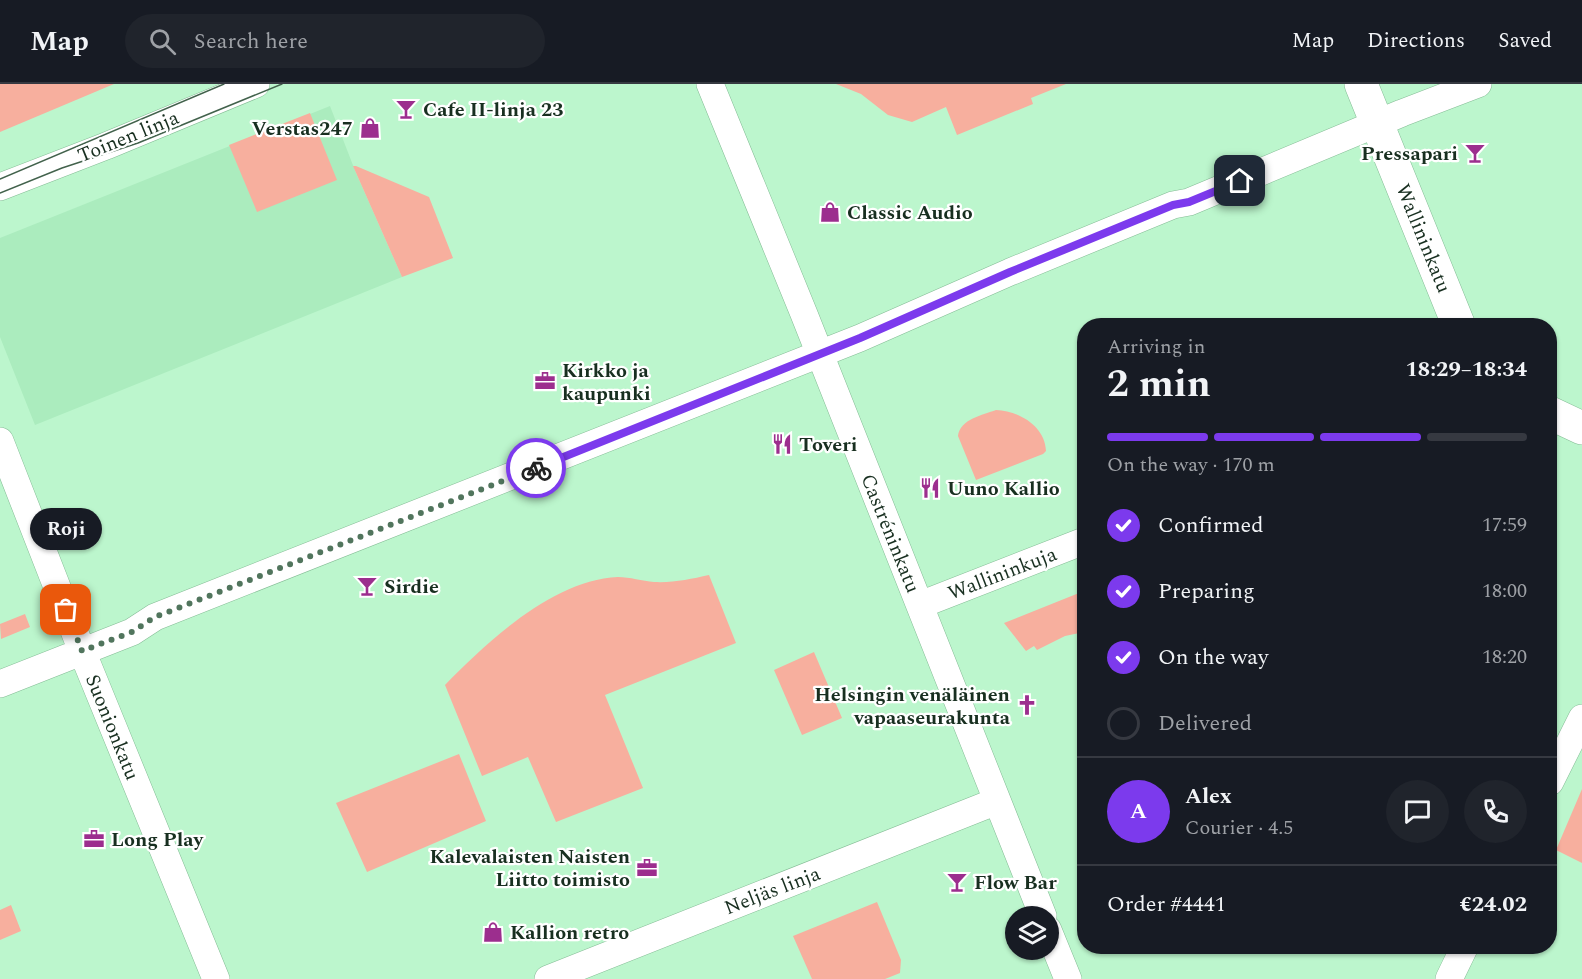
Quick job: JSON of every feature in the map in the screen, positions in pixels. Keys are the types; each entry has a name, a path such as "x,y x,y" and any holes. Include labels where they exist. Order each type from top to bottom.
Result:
{"main road":[{"name":"Wallininkatu","path":"1361,84 1456,318"},
{"path":"1557,416 1582,428"}],"street":[{"name":"Toinen linja","path":"0,187 256,84"},
{"name":"Castréninkatu","path":"710,84 1039,906"},
{"path":"0,684 132,632 155,617 819,354 1173,205 1189,202 1230,186 1478,84"},
{"name":"Suonionkatu","path":"0,441 82,651 216,979"},
{"name":"Wallininkuja","path":"920,605 1077,544"},
{"path":"1557,768 1582,718"},
{"name":"Neljäs linja","path":"548,979 996,801"},
{"path":"1449,979 1462,954"},
{"path":"1059,957 1068,979"}],"shaded area":[{"path":"0,84 114,84 0,132"},
{"path":"836,84 1066,84 1031,98 1033,104 957,135 946,107 912,122 888,115 861,94"},
{"path":"330,106 356,173 402,277 35,425 0,337 0,238"},
{"path":"310,113 337,180 257,212 229,145"},
{"path":"353,166 429,197 453,258 402,277"},
{"path":"996,410 1013,413 1036,427 1045,442 1046,451 976,480 958,436 967,422"},
{"path":"709,575 736,643 605,695 643,788 556,822 528,757 482,776 445,685 501,632 546,601 570,589 594,581 618,577 668,582"},
{"path":"1077,594 1077,633 1065,636 1037,650 1034,646 1026,651 1004,623"},
{"path":"25,614 30,627 1,639 0,624"},
{"path":"814,652 842,718 802,735 774,670"},
{"path":"459,754 486,821 367,872 336,803"},
{"path":"1582,789 1582,863 1557,850"},
{"path":"877,902 901,960 900,973 885,979 812,979 793,936"},
{"path":"11,905 21,931 0,940 0,910"}],"tram line":[{"path":"0,179 224,84"},
{"path":"0,193 62,168 138,143 282,84"}],"way so far":[{"path":"66,610 82,651 132,632 155,617 536,468"}],"place":[{"name":"Cafe II-linja 23","path":"406,109"},
{"name":"Verstas247","path":"370,128"},
{"name":"Pressapari","path":"1475,153"},
{"name":"Classic Audio","path":"830,212"},
{"name":"Kirkko ja kaupunki","path":"545,381"},
{"name":"Toveri","path":"782,444"},
{"name":"Uuno Kallio","path":"930,488"},
{"name":"Sirdie","path":"367,586"},
{"name":"Roji","path":"66,610"},
{"name":"Helsingin venäläinen vapaaseurakunta","path":"1027,705"},
{"name":"Long Play","path":"94,839"},
{"name":"Kalevalaisten Naisten Liitto toimisto","path":"647,868"},
{"name":"Flow Bar","path":"957,882"},
{"name":"Kallion retro","path":"493,932"}],"route":[{"path":"536,468 860,338 1010,272 1173,205 1189,202 1240,181"}]}
